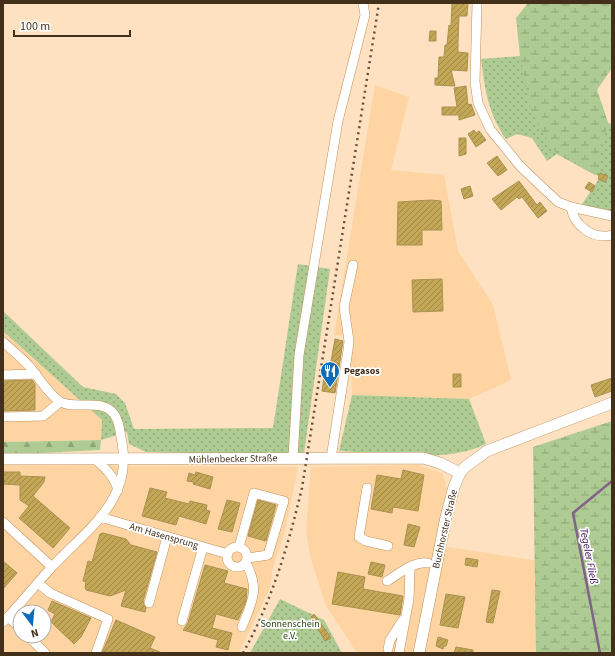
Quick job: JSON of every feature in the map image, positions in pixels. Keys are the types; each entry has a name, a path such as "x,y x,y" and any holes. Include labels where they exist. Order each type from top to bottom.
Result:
{"main road":[{"name":"Buchhorster Straße","path":"419,653 446,517 454,486 460,473 470,462 482,453 541,429 612,403"},
{"name":"Mühlenbecker Straße","path":"3,459 423,458 440,463 460,473"}],"street":[{"path":"293,458 299,355 338,121 365,15 363,3"},
{"path":"477,3 474,82 478,104 484,117 500,142 525,171 550,196 558,202 571,207 612,216"},
{"path":"571,207 572,216 584,229 601,236 612,235"},
{"path":"331,458 348,341 344,307 353,265"},
{"path":"3,342 36,374 60,402 103,407 113,413 118,424 125,459 124,472 118,490 100,517 52,567 6,619"},
{"path":"3,375 36,374"},
{"path":"3,417 43,416 60,402"},
{"path":"95,459 110,474 118,490"},
{"path":"367,488 359,537 366,541 388,546"},
{"path":"254,492 284,501 268,555 247,560 243,566 233,567 229,564 228,554 230,550 239,547 254,492"},
{"name":"Am Hasensprung","path":"100,517 228,554"},
{"path":"3,522 52,567"},
{"path":"149,603 167,537"},
{"path":"182,621 203,547"},
{"path":"239,547 247,553 247,560 255,595 242,627"},
{"path":"387,581 410,567 422,562 428,563"},
{"path":"399,653 409,599 410,567"},
{"path":"38,583 50,593 108,619 96,653"},
{"path":"388,650 390,640 406,615"},
{"path":"36,644 45,653"}],"shaded area":[{"path":"375,85 409,97 391,170 444,175 458,251 493,305 511,380 469,399 352,395 350,336 334,335"},
{"path":"3,331 102,420 101,440 3,442"},
{"path":"3,465 298,467 284,535 273,567 270,588 239,653 3,653"},
{"path":"418,465 442,473 447,488 438,548 448,547 552,563 542,653 357,653 326,606 310,556 306,531 311,467"}],"green space":[{"path":"528,3 612,3 612,68 597,90 608,123 595,175 557,154 542,132 530,108 520,56 516,18"},
{"path":"520,56 597,90 608,123 612,124 612,212 581,206 600,177 557,154 547,161 532,138 517,134 506,139 500,129 488,101 481,59"},
{"path":"298,264 330,269 304,453 227,454 146,452 129,444 127,432 101,440 102,420 3,331 3,311 83,387 116,394 125,403 134,429 273,428"},
{"path":"352,395 469,399 486,444 470,450 434,456 339,451"},
{"path":"612,421 612,653 536,653 533,447"},
{"path":"101,440 100,450 3,455 3,442"},
{"name":"Sonnenschein e.V.","path":"280,599 324,620 342,653 250,653"}],"building":[{"path":"452,3 468,3 467,16 459,16 458,42 458,52 468,53 467,71 451,70 455,86 435,85 435,78 438,78 439,57 444,57 449,25 451,26"},
{"path":"430,31 436,31 436,41 429,41"},
{"path":"466,86 468,105 471,104 475,115 459,120 459,115 442,115 442,107 457,107 454,88"},
{"path":"474,130 476,133 479,131 486,140 476,147 468,134"},
{"path":"459,138 466,138 466,154 459,156"},
{"path":"497,156 507,170 498,176 487,163"},
{"path":"600,173 608,176 605,182 598,179"},
{"path":"519,181 537,205 540,202 547,211 538,218 522,197 519,199 517,197 501,210 492,199"},
{"path":"589,182 595,186 592,192 585,188"},
{"path":"470,186 473,196 464,199 461,189"},
{"path":"431,200 441,201 442,230 422,230 422,245 397,245 398,202"},
{"path":"442,279 443,311 413,312 412,280"},
{"path":"335,339 343,341 335,393 322,391 324,378 328,378"},
{"path":"453,374 461,374 461,387 453,387"},
{"path":"612,378 612,391 595,397 591,385"},
{"path":"32,380 35,384 35,410 3,411 3,381"},
{"path":"403,470 424,475 418,511 393,507 392,513 371,509 377,475 401,479"},
{"path":"3,472 20,472 20,476 45,477 44,482 33,496 70,528 53,548 19,518 29,506 20,500 20,485 3,484"},
{"path":"196,472 213,477 210,489 193,484 194,482 187,481 189,473 195,475"},
{"path":"150,488 167,492 165,498 189,504 190,501 207,505 206,510 210,511 206,524 179,516 176,525 142,516"},
{"path":"227,500 240,503 232,532 218,529"},
{"path":"258,500 276,505 266,541 248,536"},
{"path":"408,524 420,527 414,547 404,545"},
{"path":"103,533 126,539 131,545 157,552 143,601 146,608 145,612 121,606 126,590 110,596 86,590 86,582 83,581 88,561 92,562 100,534"},
{"path":"466,558 478,560 477,567 465,565"},
{"path":"3,561 17,573 3,589"},
{"path":"371,562 385,565 382,577 368,574"},
{"path":"205,565 228,571 224,583 247,589 246,601 238,620 216,614 212,628 232,633 228,650 216,647 218,640 183,630 188,623"},
{"path":"338,572 365,577 363,589 403,596 400,615 332,604"},
{"path":"492,590 500,591 493,623 486,622"},
{"path":"446,594 465,597 458,628 440,625"},
{"path":"52,601 91,618 81,637 74,644 52,623 55,614 52,612 52,604 51,604"},
{"path":"314,614 331,638 325,641 317,627 315,627 311,621 313,620 311,617"},
{"path":"116,620 155,637 150,648 162,653 102,653"},
{"path":"438,637 448,640 443,649 436,646"},
{"path":"456,647 473,650 473,653 454,653"}],"waterway":[{"name":"Tegeler Fließ","path":"600,653 573,513 612,481"}],"railway":[{"path":"243,653 271,593 285,552 302,488 379,3"}],"place":[{"name":"Pegasos","path":"330,388"}]}
